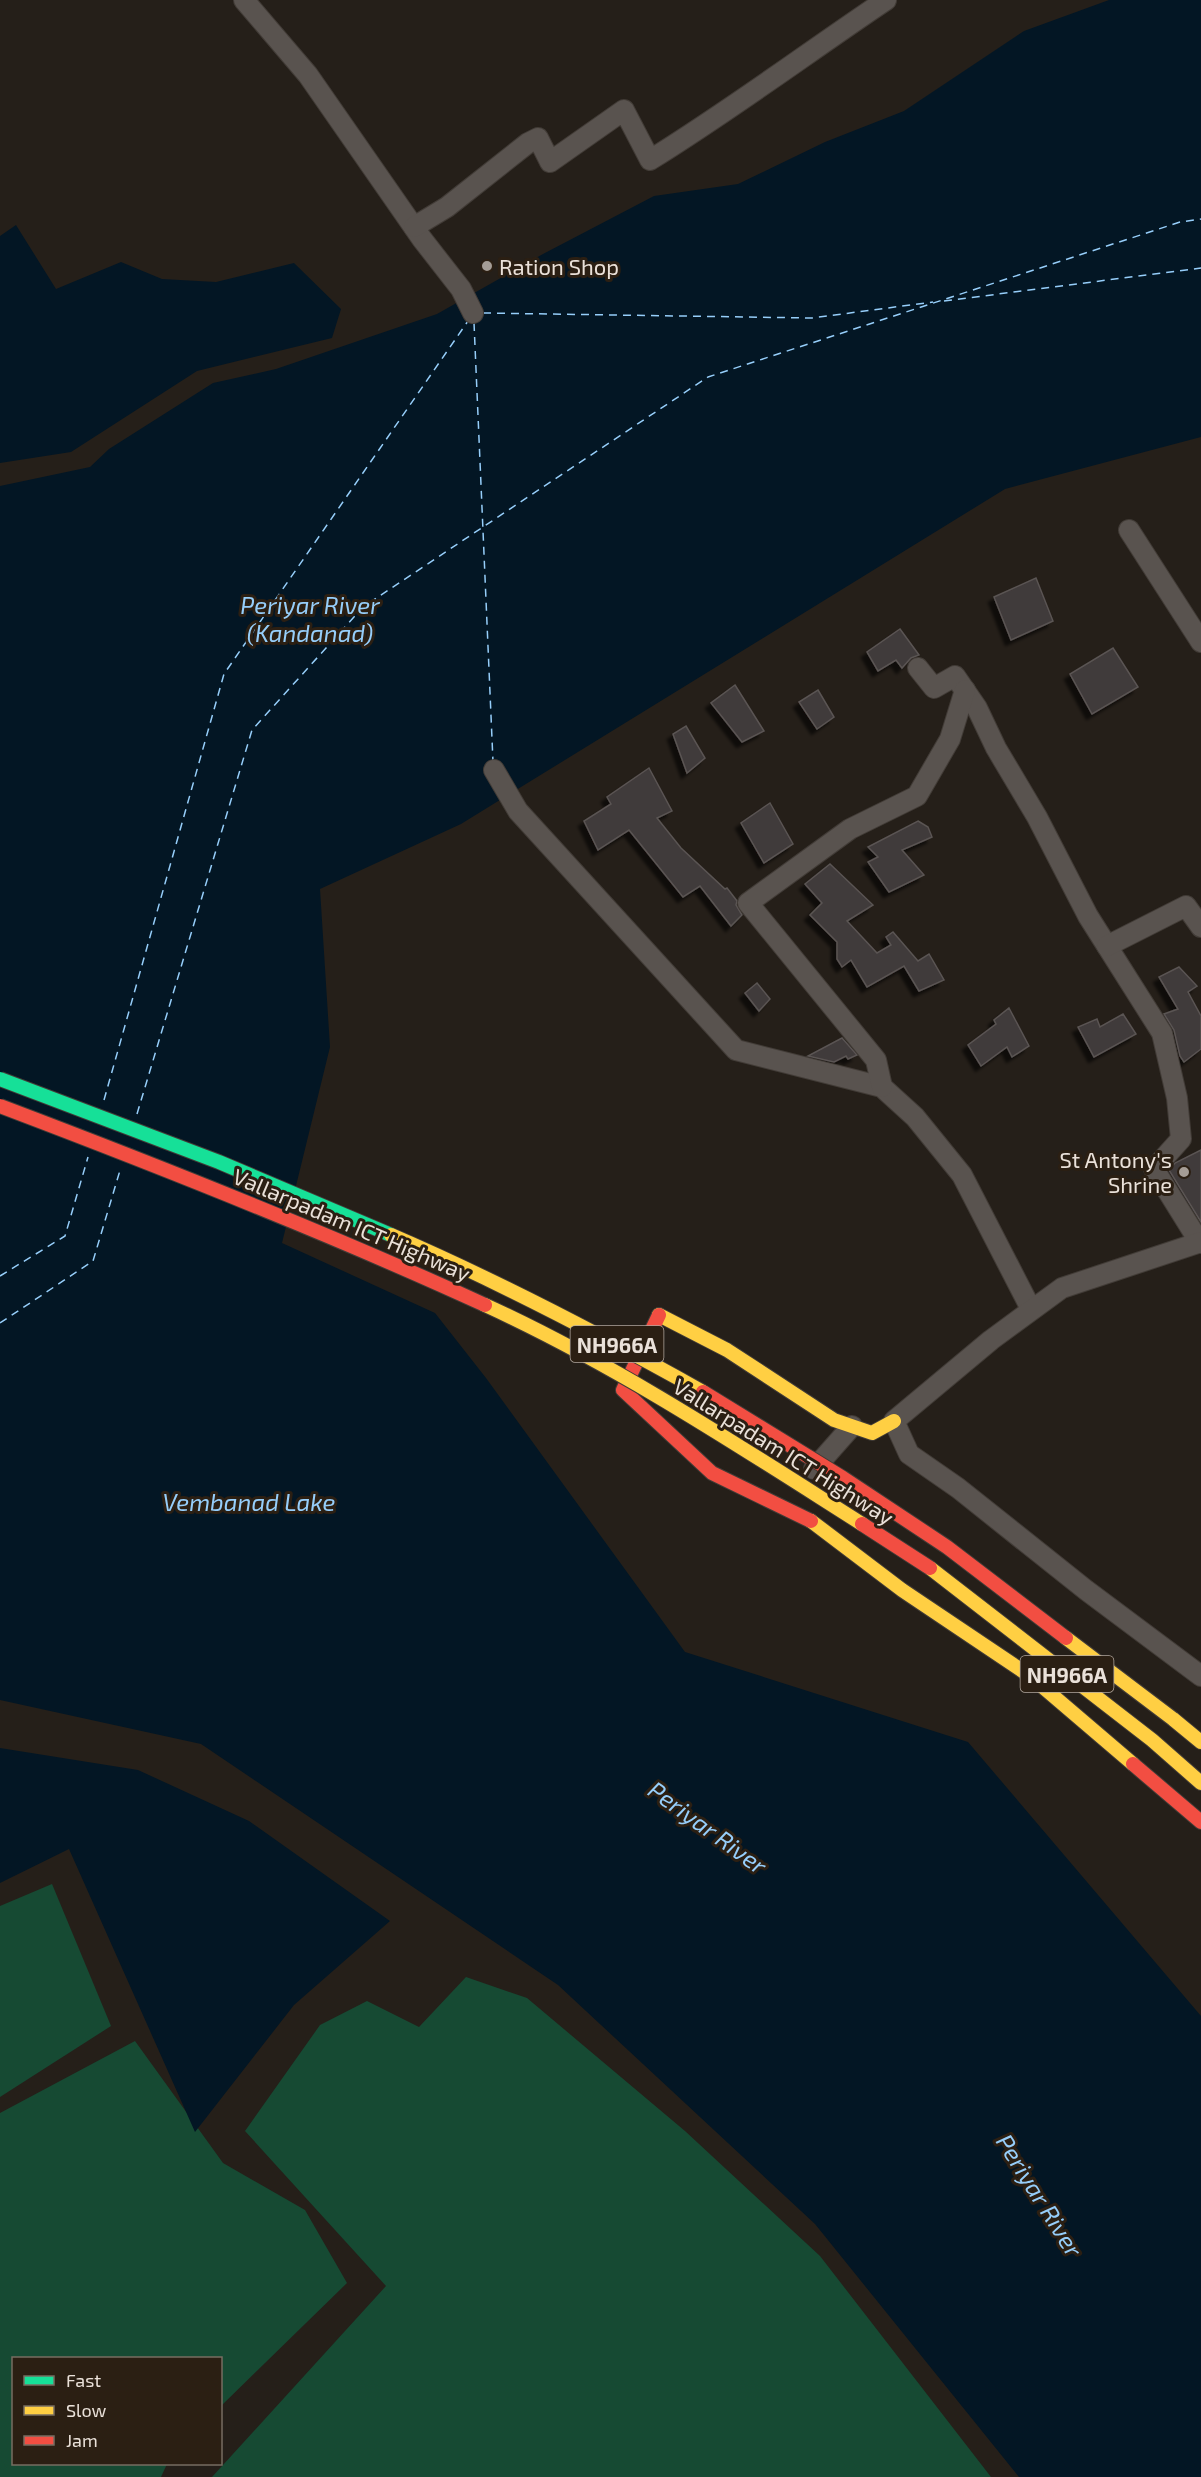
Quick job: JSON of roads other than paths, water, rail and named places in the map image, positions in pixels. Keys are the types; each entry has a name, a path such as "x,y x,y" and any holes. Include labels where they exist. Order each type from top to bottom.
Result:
{"main road":[{"name":"Vallarpadam ICT Highway","path":"0,1079 219,1162 465,1267 633,1353 757,1425 947,1547 1201,1742"},
{"name":"Vallarpadam ICT Highway","path":"0,1106 194,1179 409,1270 539,1330 688,1413 930,1568 1152,1740 1201,1783"},
{"path":"894,1421 872,1433 834,1420 728,1350 659,1315 623,1390 712,1473 814,1523 902,1590 1030,1676 1201,1822"}],"street":[{"path":"244,0 308,75 414,227 461,289 473,313"},
{"path":"414,227 447,207 528,143 537,138 550,162 624,110 650,160 707,125 886,0"},
{"path":"1129,530 1201,642"},
{"path":"918,668 934,688 955,676 965,690 977,708 996,748 1038,817 1088,916 1162,1033 1177,1098 1181,1139 1154,1170 1200,1243 1062,1288 947,1375 894,1421 909,1454 958,1488 1086,1590 1201,1676"},
{"path":"882,1087 876,1060 748,903 850,829 917,796 950,739 965,690"},
{"path":"494,770 518,811 736,1050 882,1087 915,1117 962,1175 1031,1310"},
{"path":"1107,946 1186,906 1201,927"},
{"path":"781,1507 852,1426"}],"water":[{"path":"1109,0 1201,0 1201,437 1005,489 461,824 320,889 330,1047 282,1243 435,1313 486,1378 685,1652 968,1742 1201,2016 1201,2477 1019,2477 815,2224 558,1985 201,1744 0,1700 0,486 90,467 109,449 213,383 276,369 437,314 543,254 654,196 738,184 825,142 904,111 1024,31"},
{"path":"16,225 56,289 121,262 162,279 216,282 294,263 341,309 332,338 197,371 71,452 0,463 0,236"},
{"path":"0,1748 138,1770 249,1821 390,1921 294,2005 195,2132 69,1849 0,1883"}],"place":[{"name":"Ration Shop","path":"487,266"},
{"name":"St Antony's Shrine","path":"1184,1172"}],"water label":[{"name":"Periyar River (Kandanad)","path":"310,618"},
{"name":"Vembanad Lake","path":"249,1501"},
{"name":"Periyar River","path":"708,1827"},
{"name":"Periyar River","path":"1040,2195"}]}
